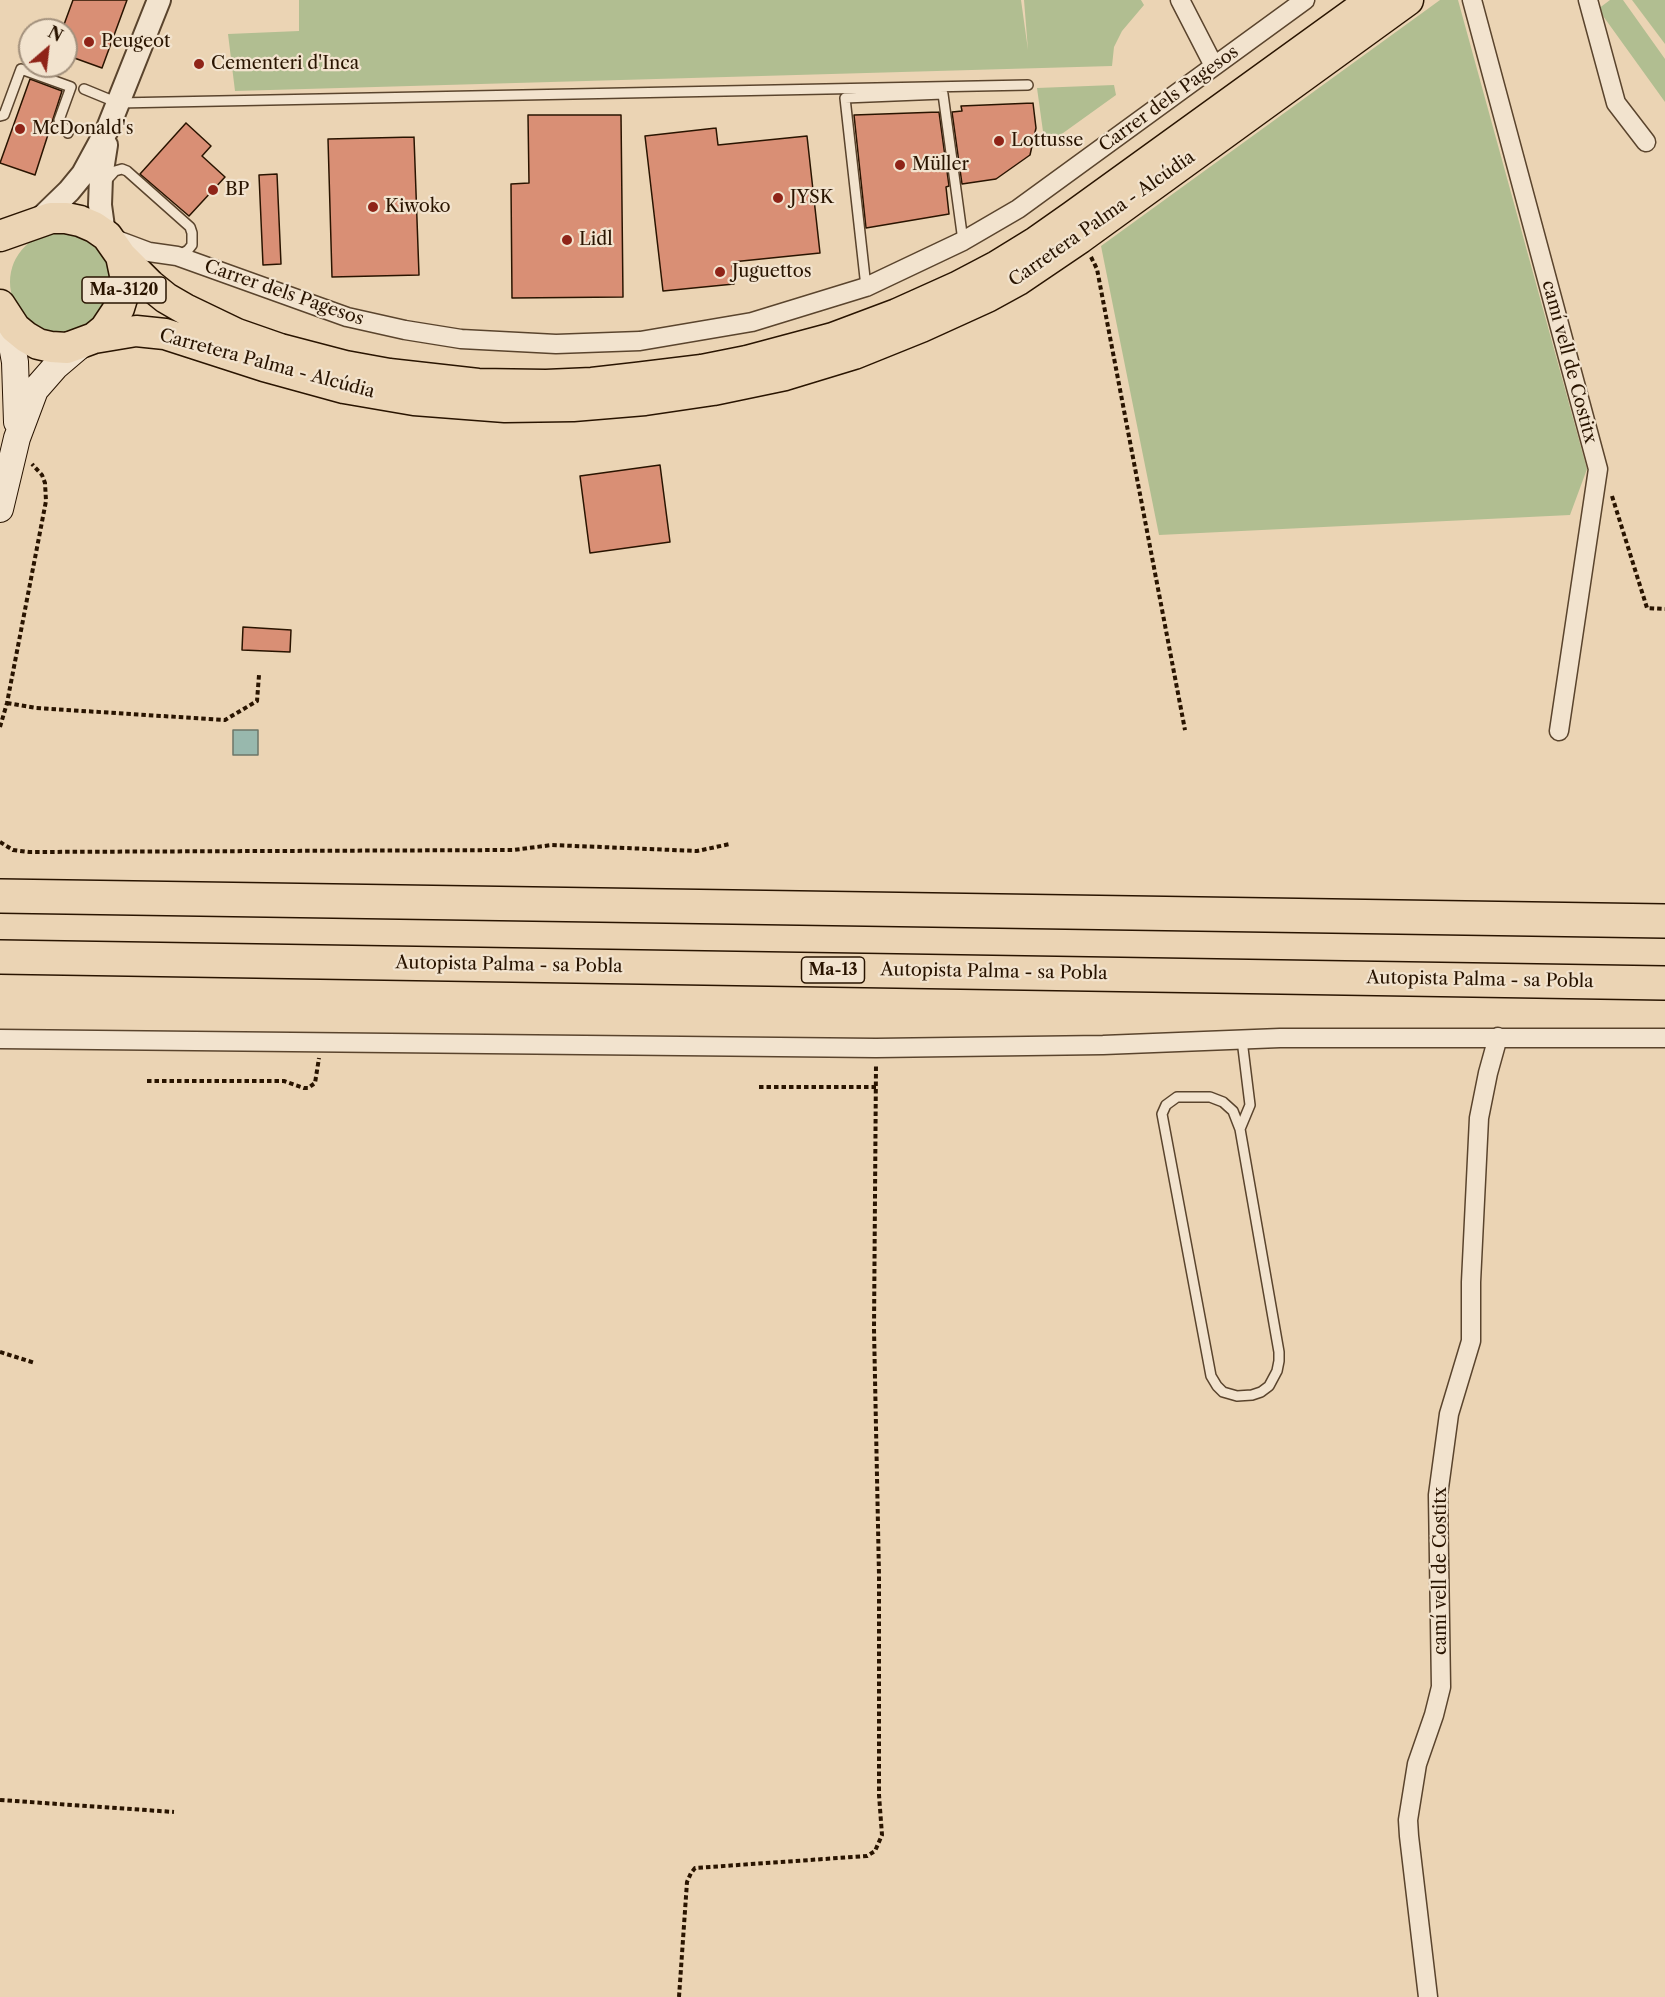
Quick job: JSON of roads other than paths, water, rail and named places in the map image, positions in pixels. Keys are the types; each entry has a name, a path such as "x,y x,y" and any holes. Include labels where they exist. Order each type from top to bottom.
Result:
{"highway":[{"name":"Carretera Palma - Alcúdia","path":"20,229 51,218 80,221 94,227 150,285 185,309 237,334 280,349 345,366 389,374 478,384 546,385 592,383 702,370 747,361 833,338 887,318 957,287 997,266 1073,216 1372,0"},
{"name":"Carretera Palma - Alcúdia","path":"89,341 136,331 165,334 310,379 378,394 414,400 537,407 610,404 682,395 785,375 854,354 921,327 987,297 1018,279 1080,238 1408,0"},
{"path":"0,262 20,229"},
{"name":"Ma-3120","path":"2,308 26,337 38,344 67,348 89,341 105,329 119,308 124,291 125,275 114,246"},
{"path":"0,896 1665,921"},
{"name":"Autopista Palma - sa Pobla","path":"0,957 1665,983"}],"main road":[{"name":"Ma-3120","path":"0,509 10,448 15,362 2,308"},
{"name":"Ma-3120","path":"10,448 35,390 56,366 89,341"}],"street":[{"path":"20,229 77,183 108,128 159,0"},
{"path":"1179,0 1214,66"},
{"name":"Carrer dels Pagesos","path":"114,246 177,256 347,317 461,339 556,344 640,342 752,322 866,287 963,241 1018,209 1305,0"},
{"name":"camí vell de Costitx","path":"1472,0 1598,469 1559,731"},
{"path":"1588,0 1616,103 1646,142"},
{"path":"108,128 99,192 101,217 114,246"},
{"name":"camí vell de Costitx","path":"1428,1997 1408,1820 1417,1764 1442,1687 1438,1496 1449,1414 1471,1341 1471,1282 1479,1118 1498,1037"},
{"path":"0,1039 876,1048 1103,1045 1242,1040 1665,1038"}],"lane":[{"path":"0,116 4,114 21,69 71,87 59,120 68,133"},
{"path":"84,89 118,103 1028,85"},
{"path":"866,287 845,98 943,94 963,241"},
{"path":"99,192 115,171 122,169 131,174 190,227 192,245 189,250 177,256"},
{"path":"1240,1129 1233,1111 1223,1102 1210,1097 1177,1097 1166,1105 1162,1114 1211,1376 1223,1392 1238,1396 1252,1395 1269,1386 1277,1371 1279,1361 1240,1129 1250,1105 1242,1040"}],"water":[{"path":"233,730 258,730 258,755 233,755"}],"place":[{"name":"Peugeot","path":"89,42"},
{"name":"Cementeri d'Inca","path":"199,64"},
{"name":"McDonald's","path":"20,129"},
{"name":"Lottusse","path":"999,141"},
{"name":"Müller","path":"900,165"},
{"name":"BP","path":"213,190"},
{"name":"JYSK","path":"778,198"},
{"name":"Kiwoko","path":"373,207"},
{"name":"Lidl","path":"567,240"},
{"name":"Juguettos","path":"720,272"}]}
